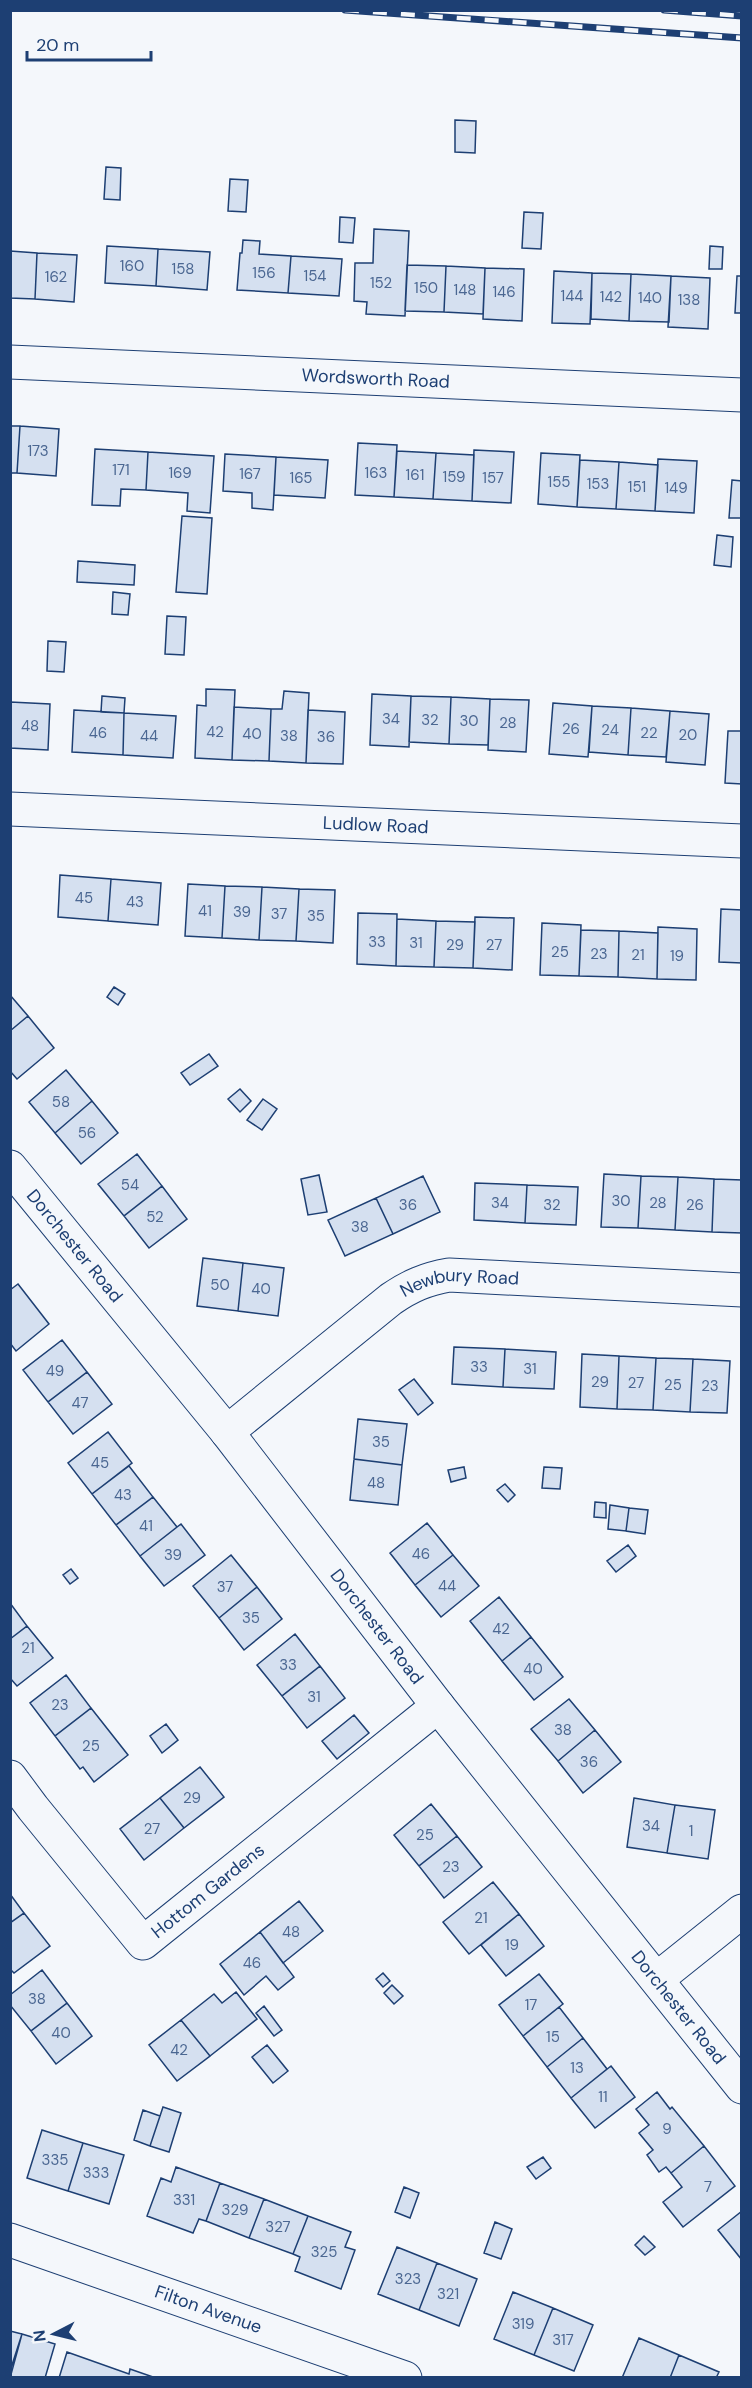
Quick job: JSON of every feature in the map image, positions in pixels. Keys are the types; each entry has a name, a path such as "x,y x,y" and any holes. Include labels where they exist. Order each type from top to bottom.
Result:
{"street":[{"name":"Wordsworth Road","path":"10,362 741,395"},
{"name":"Ludlow Road","path":"10,809 741,841"},
{"name":"Dorchester Road","path":"10,1167 227,1432 438,1706 741,2087"},
{"name":"Newbury Road","path":"227,1432 391,1299 411,1286 432,1278 448,1275 741,1290"},
{"name":"Hottom Gardens","path":"10,1777 22,1816 143,1943 438,1706"},
{"path":"657,1980 741,1911"},
{"name":"Filton Avenue","path":"10,2240 405,2378"}],"building":[{"path":"455,120 476,121 475,153 455,152"},
{"path":"106,167 121,168 120,200 104,199"},
{"path":"230,179 248,180 246,212 228,211"},
{"path":"524,212 543,213 541,249 522,248"},
{"path":"340,217 355,218 353,243 339,242"},
{"path":"374,229 409,231 405,316 366,314 367,302 354,301 355,263 373,263"},
{"path":"243,240 260,241 259,254 291,256 288,293 237,290"},
{"path":"107,246 158,249 156,286 105,283"},
{"path":"710,246 723,247 722,269 709,269"},
{"path":"158,249 210,252 207,290 156,286"},
{"path":"10,251 37,253 35,299 10,298"},
{"path":"37,253 77,255 74,302 35,299"},
{"path":"291,256 342,259 339,296 288,293"},
{"path":"407,265 446,266 444,312 405,311"},
{"path":"446,266 485,268 483,314 444,312"},
{"path":"485,268 524,269 522,321 483,319"},
{"path":"554,271 592,273 590,324 552,323"},
{"path":"592,273 631,274 629,321 591,319"},
{"path":"631,274 671,276 669,322 629,321"},
{"path":"671,276 710,278 708,329 668,327"},
{"path":"737,276 742,276 742,313 735,313"},
{"path":"10,426 20,426 17,473 10,473"},
{"path":"20,426 59,429 56,476 17,473"},
{"path":"358,443 397,445 394,497 355,495"},
{"path":"95,449 148,452 146,490 121,489 120,506 92,505"},
{"path":"474,450 514,452 511,503 472,501"},
{"path":"397,451 436,453 433,499 394,497"},
{"path":"148,452 214,456 210,513 187,511 188,493 146,490"},
{"path":"436,453 474,455 472,501 433,499"},
{"path":"541,453 580,455 577,507 538,504"},
{"path":"225,454 276,457 273,510 252,508 252,493 223,491"},
{"path":"276,457 328,460 325,498 274,495"},
{"path":"658,459 697,461 694,513 655,511"},
{"path":"580,460 619,462 616,509 577,507"},
{"path":"619,462 658,465 655,511 616,509"},
{"path":"732,480 742,481 742,518 729,518"},
{"path":"182,516 212,518 207,594 176,592"},
{"path":"717,535 733,537 731,567 714,565"},
{"path":"78,561 135,565 134,585 77,582"},
{"path":"113,592 130,594 128,615 112,614"},
{"path":"167,616 186,617 184,655 165,654"},
{"path":"48,641 66,642 64,672 47,671"},
{"path":"206,689 235,690 232,760 195,758 197,705 206,706"},
{"path":"284,691 309,693 306,763 269,761 271,709 282,709"},
{"path":"372,694 411,696 409,747 370,745"},
{"path":"102,696 125,698 124,713 101,712"},
{"path":"411,696 451,697 449,744 409,742"},
{"path":"451,697 490,699 488,745 449,744"},
{"path":"490,699 529,700 526,752 488,750"},
{"path":"10,702 50,704 48,750 10,748"},
{"path":"553,703 592,706 588,757 549,754"},
{"path":"592,706 631,708 628,755 589,752"},
{"path":"234,707 271,709 269,761 232,760"},
{"path":"631,708 670,711 666,757 628,755"},
{"path":"74,710 124,713 123,755 72,752"},
{"path":"308,710 345,712 343,764 306,763"},
{"path":"670,711 709,714 705,765 666,762"},
{"path":"124,713 176,716 173,758 123,755"},
{"path":"728,731 742,731 742,784 725,783"},
{"path":"60,875 111,879 108,921 58,917"},
{"path":"111,879 161,883 158,925 108,921"},
{"path":"188,884 225,886 222,938 185,936"},
{"path":"225,886 262,887 259,940 222,938"},
{"path":"262,887 299,889 296,941 259,940"},
{"path":"299,889 335,890 333,943 296,941"},
{"path":"721,909 742,910 742,963 719,962"},
{"path":"358,913 397,914 396,966 357,964"},
{"path":"475,917 514,918 512,970 473,968"},
{"path":"397,919 436,921 434,967 396,966"},
{"path":"436,921 475,922 473,968 434,967"},
{"path":"542,923 581,925 579,976 540,975"},
{"path":"658,927 697,929 696,980 657,979"},
{"path":"581,930 619,931 618,977 579,976"},
{"path":"619,931 658,933 657,979 618,977"},
{"path":"114,987 125,994 118,1005 107,997"},
{"path":"10,995 28,1016 10,1031"},
{"path":"28,1016 54,1048 17,1079 10,1071 10,1031"},
{"path":"209,1054 218,1066 190,1085 181,1073"},
{"path":"66,1070 92,1101 55,1133 29,1102"},
{"path":"240,1089 251,1101 240,1112 228,1099"},
{"path":"263,1099 277,1109 262,1130 247,1120"},
{"path":"92,1101 118,1133 81,1164 55,1133"},
{"path":"137,1154 162,1186 124,1216 98,1184"},
{"path":"604,1174 641,1176 638,1228 601,1227"},
{"path":"319,1175 327,1212 308,1215 301,1179"},
{"path":"423,1176 440,1212 393,1234 376,1198"},
{"path":"641,1176 678,1177 675,1230 638,1228"},
{"path":"678,1177 714,1179 712,1232 675,1230"},
{"path":"714,1179 742,1180 742,1233 712,1232"},
{"path":"475,1183 527,1185 525,1223 474,1220"},
{"path":"527,1185 578,1187 576,1225 525,1223"},
{"path":"162,1186 187,1219 149,1248 124,1216"},
{"path":"376,1198 393,1234 345,1256 328,1220"},
{"path":"203,1258 243,1263 238,1311 197,1306"},
{"path":"243,1263 284,1268 278,1316 238,1311"},
{"path":"18,1284 49,1324 16,1351 10,1343 10,1290"},
{"path":"62,1340 87,1372 48,1402 23,1370"},
{"path":"454,1347 505,1349 503,1387 452,1384"},
{"path":"505,1349 556,1352 554,1389 503,1387"},
{"path":"582,1354 619,1356 617,1409 580,1407"},
{"path":"619,1356 656,1358 653,1410 617,1409"},
{"path":"656,1358 693,1359 690,1412 653,1410"},
{"path":"693,1359 730,1361 727,1413 690,1412"},
{"path":"87,1372 112,1404 73,1434 48,1402"},
{"path":"414,1379 433,1403 418,1415 399,1390"},
{"path":"358,1419 407,1424 402,1465 354,1459"},
{"path":"108,1432 132,1463 92,1494 68,1463"},
{"path":"354,1459 402,1465 398,1505 350,1500"},
{"path":"129,1466 153,1497 116,1525 92,1494"},
{"path":"464,1467 466,1478 451,1482 448,1470"},
{"path":"544,1467 562,1468 560,1489 542,1488"},
{"path":"505,1484 515,1495 508,1502 497,1490"},
{"path":"153,1497 177,1527 140,1556 116,1525"},
{"path":"595,1502 606,1503 606,1518 594,1517"},
{"path":"610,1505 629,1508 626,1531 608,1529"},
{"path":"629,1508 648,1510 645,1534 626,1531"},
{"path":"427,1523 453,1555 415,1585 390,1553"},
{"path":"181,1524 205,1555 164,1586 140,1556"},
{"path":"628,1545 636,1556 616,1572 607,1561"},
{"path":"231,1555 257,1587 219,1618 193,1586"},
{"path":"453,1555 479,1586 441,1617 415,1585"},
{"path":"71,1569 78,1578 70,1584 63,1575"},
{"path":"257,1587 282,1619 244,1650 219,1618"},
{"path":"499,1597 531,1637 502,1661 470,1621"},
{"path":"10,1603 27,1626 10,1639"},
{"path":"27,1626 53,1658 17,1686 10,1678 10,1639"},
{"path":"295,1634 320,1666 282,1696 257,1665"},
{"path":"531,1637 563,1677 534,1700 502,1661"},
{"path":"320,1666 345,1698 307,1728 282,1696"},
{"path":"66,1675 91,1708 55,1736 30,1703"},
{"path":"569,1699 595,1730 558,1761 531,1729"},
{"path":"91,1708 128,1755 94,1782 83,1767 80,1769 55,1736"},
{"path":"354,1715 369,1733 337,1759 322,1741"},
{"path":"166,1724 178,1740 162,1753 150,1736"},
{"path":"595,1730 621,1762 583,1793 558,1761"},
{"path":"200,1767 224,1797 184,1828 160,1798"},
{"path":"160,1798 184,1828 144,1860 120,1829"},
{"path":"634,1798 675,1805 667,1853 627,1847"},
{"path":"431,1804 457,1836 419,1866 394,1835"},
{"path":"675,1805 715,1810 708,1859 667,1853"},
{"path":"457,1836 482,1867 444,1898 419,1866"},
{"path":"493,1882 519,1914 469,1954 443,1922"},
{"path":"10,1894 24,1913 10,1923"},
{"path":"299,1901 323,1931 283,1963 260,1932"},
{"path":"24,1913 50,1946 14,1973 10,1969 10,1923"},
{"path":"519,1914 544,1946 506,1976 481,1945"},
{"path":"260,1932 294,1977 278,1990 266,1976 244,1995 220,1964"},
{"path":"42,1970 67,2003 31,2031 10,2005 10,1995"},
{"path":"383,1973 390,1981 383,1987 376,1979"},
{"path":"539,1974 563,2004 523,2036 499,2005"},
{"path":"392,1985 403,1996 394,2004 384,1993"},
{"path":"236,1992 257,2019 210,2056 181,2020 214,1994 222,2003"},
{"path":"67,2003 92,2036 56,2064 31,2031"},
{"path":"264,2006 282,2030 274,2036 256,2013"},
{"path":"559,2007 583,2038 547,2067 523,2036"},
{"path":"181,2020 210,2056 177,2081 149,2045"},
{"path":"583,2038 607,2069 571,2098 547,2067"},
{"path":"267,2045 288,2071 273,2083 252,2057"},
{"path":"611,2066 635,2097 595,2128 571,2098"},
{"path":"657,2092 704,2146 671,2173 666,2167 659,2172 647,2155 653,2150 639,2133 649,2125 636,2109"},
{"path":"163,2107 181,2113 169,2152 150,2146"},
{"path":"143,2110 160,2116 150,2146 134,2140"},
{"path":"42,2130 83,2143 68,2191 27,2178"},
{"path":"83,2143 124,2155 109,2204 68,2191"},
{"path":"704,2146 735,2186 683,2227 663,2202 682,2187 671,2173"},
{"path":"543,2157 551,2168 536,2179 527,2167"},
{"path":"176,2167 220,2183 206,2221 199,2219 193,2233 147,2216 161,2178 171,2182"},
{"path":"220,2183 264,2199 249,2238 206,2221"},
{"path":"404,2187 419,2193 410,2218 395,2212"},
{"path":"264,2199 308,2216 293,2254 249,2238"},
{"path":"742,2211 742,2260 718,2230"},
{"path":"308,2216 351,2232 345,2247 355,2250 341,2289 295,2271 300,2257 293,2254"},
{"path":"495,2222 512,2229 501,2259 484,2253"},
{"path":"644,2236 655,2247 645,2255 635,2245"},
{"path":"397,2247 437,2263 419,2310 378,2294"},
{"path":"437,2263 477,2279 459,2326 419,2310"},
{"path":"513,2292 553,2308 534,2355 494,2339"},
{"path":"553,2308 593,2325 574,2371 534,2355"},
{"path":"10,2331 22,2334 10,2371"},
{"path":"22,2334 55,2344 45,2378 10,2378"},
{"path":"639,2338 679,2355 670,2378 622,2378"},
{"path":"67,2352 129,2374 130,2369 153,2377 59,2378"},
{"path":"679,2355 719,2372 716,2378 670,2378"}],"railway":[{"path":"345,10 742,38"},
{"path":"664,10 742,16"}]}
